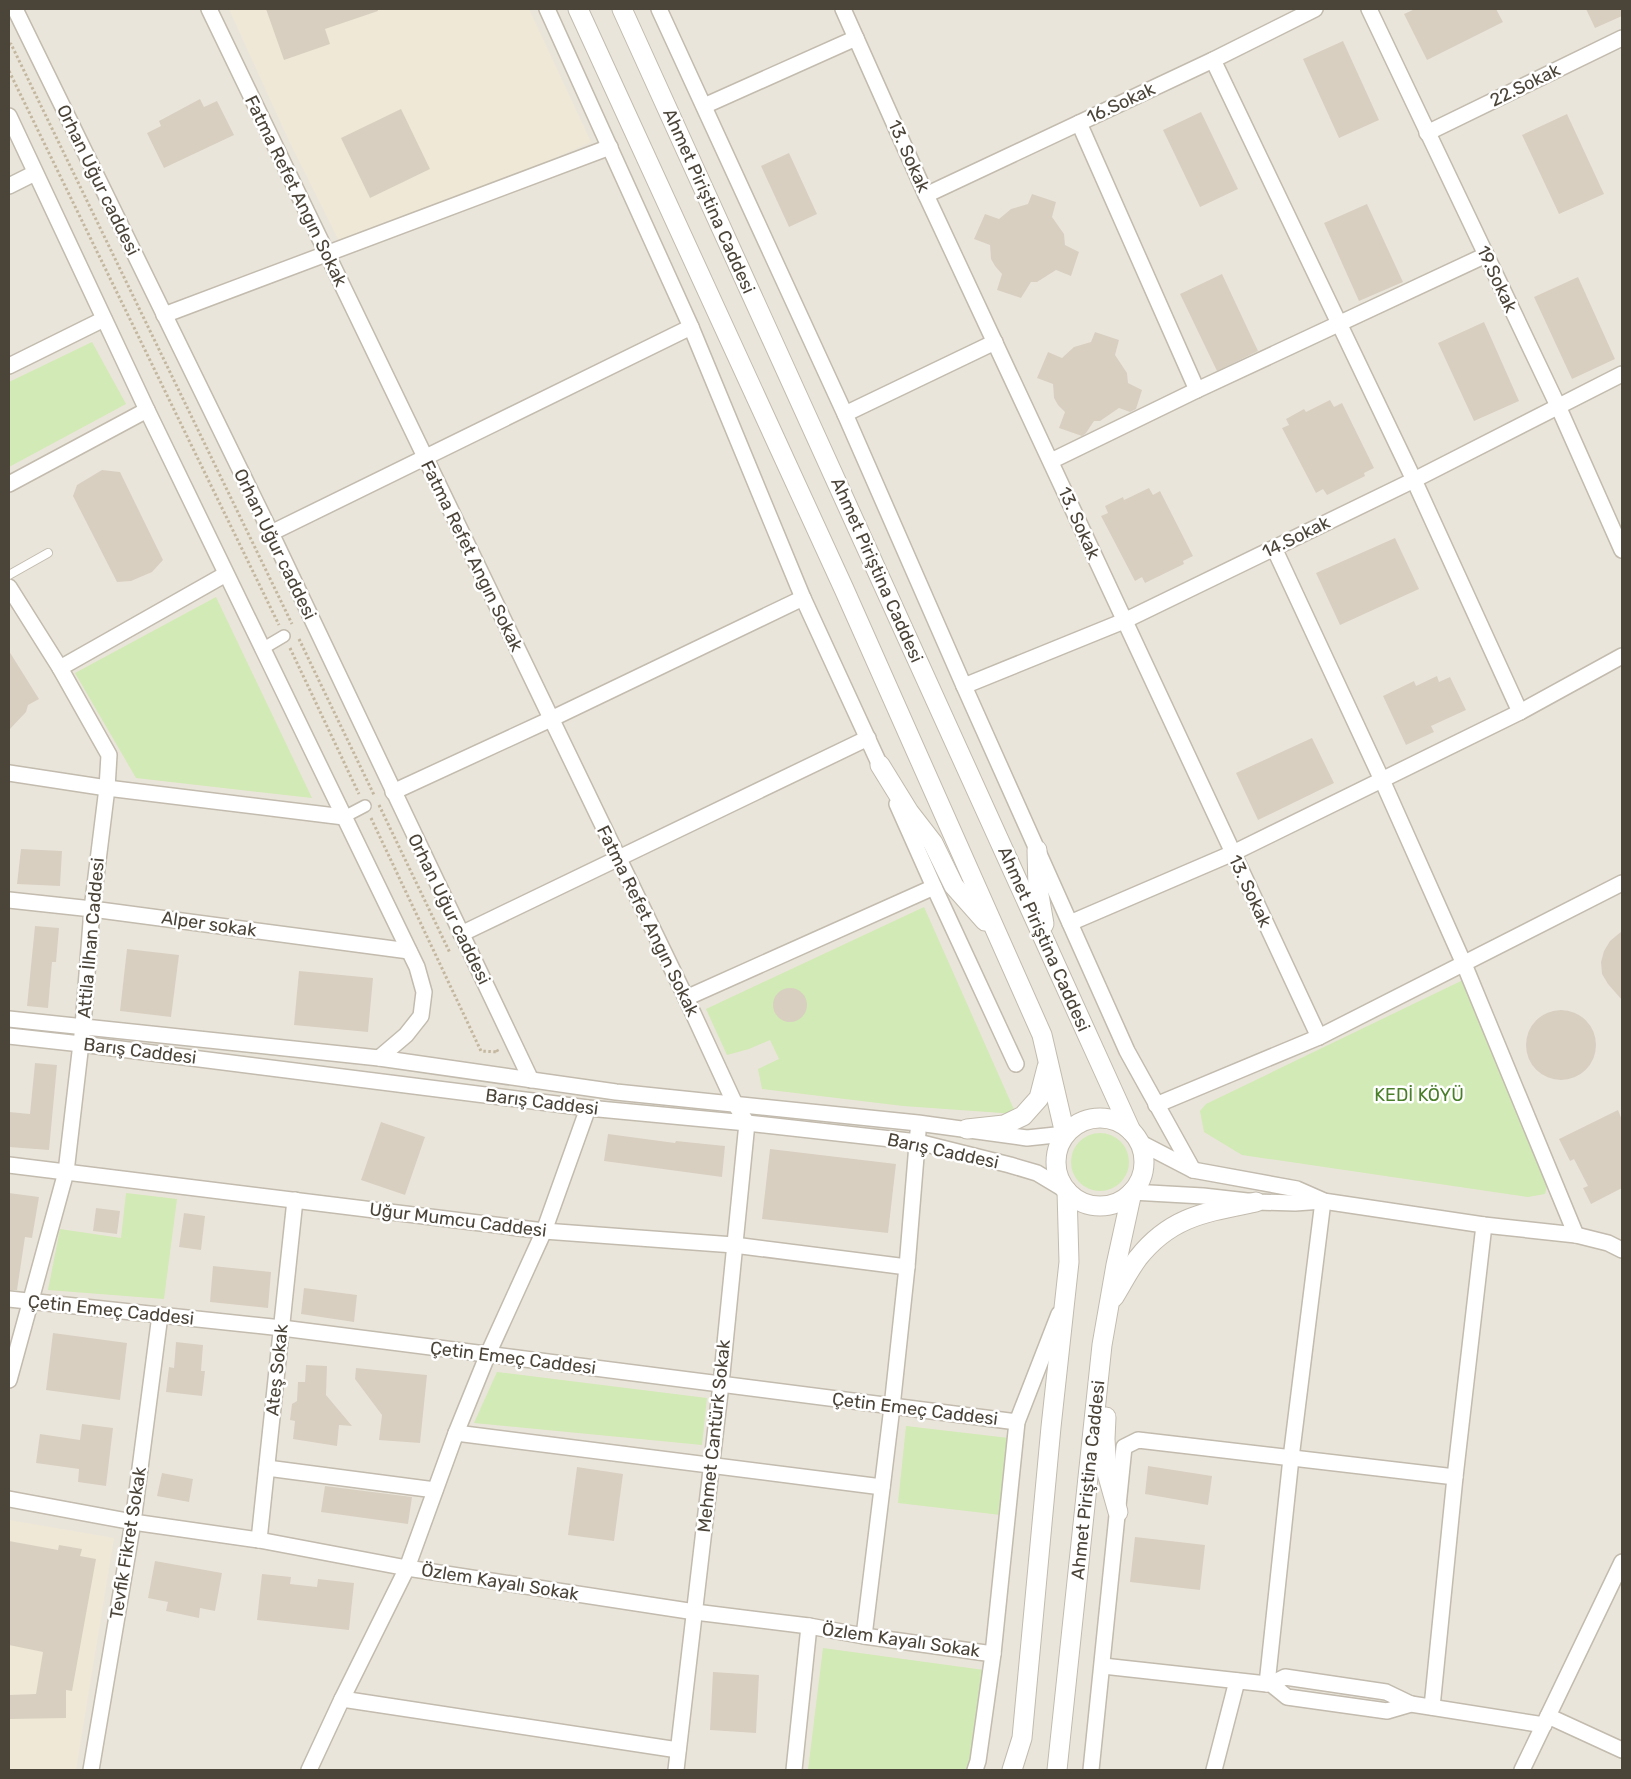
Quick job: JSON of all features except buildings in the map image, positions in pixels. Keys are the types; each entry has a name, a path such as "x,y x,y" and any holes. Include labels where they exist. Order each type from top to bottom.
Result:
{"street":[{"path":"9,11 16,9"},
{"name":"Orhan Uğur caddesi","path":"16,9 164,316 271,532 530,1080"},
{"name":"Fatma Refet Angın Sokak","path":"209,9 686,998 735,1104"},
{"path":"547,9 691,327 803,598 1016,1064"},
{"path":"578,9 840,580 1042,1035 1065,1134"},
{"name":"Ahmet Piriştina Caddesi","path":"622,9 1135,1136"},
{"path":"660,9 845,414 1127,1051 1193,1170"},
{"name":"13. Sokak","path":"843,9 926,195 1319,1037"},
{"name":"16.Sokak","path":"926,195 1213,60 1315,9"},
{"name":"19.Sokak","path":"1369,9 1558,406 1622,550"},
{"path":"704,106 856,38"},
{"name":"22.Sokak","path":"1428,132 1622,38"},
{"path":"1213,60 1414,480 1520,712"},
{"path":"9,116 147,410 417,967 424,992 421,1016 406,1035 379,1058"},
{"path":"1079,123 1198,390"},
{"path":"164,316 610,147"},
{"path":"9,186 35,173"},
{"path":"1051,461 1486,255"},
{"path":"9,366 104,319"},
{"path":"271,532 425,459 691,327"},
{"path":"845,414 995,342"},
{"name":"14.Sokak","path":"964,686 1124,621 1414,480 1622,374"},
{"path":"9,484 147,410"},
{"path":"1274,548 1382,780 1464,964 1576,1235"},
{"path":"60,668 226,574"},
{"name":"Attila İlhan Caddesi","path":"9,587 60,668 109,755 107,788 92,909 83,1026 66,1172 9,1380"},
{"path":"393,792 551,719 803,598"},
{"path":"262,649 284,636"},
{"path":"1070,923 1232,853 1520,712 1622,656"},
{"path":"461,934 868,738"},
{"path":"880,765 909,812 933,843 954,886 997,934"},
{"path":"9,773 107,788 344,817 365,806"},
{"path":"1037,850 1038,889 1048,948"},
{"path":"1156,1105 1319,1037 1622,883"},
{"path":"686,998 934,887"},
{"name":"Alper sokak","path":"9,900 92,909 410,951"},
{"name":"Barış Caddesi","path":"9,1019 379,1058 616,1092 918,1123 1027,1138 1065,1134"},
{"name":"Barış Caddesi","path":"9,1036 588,1108 918,1142 1037,1173 1068,1191"},
{"path":"967,1129 1004,1125 1022,1116 1039,1098 1048,1061"},
{"path":"735,1104 747,1123"},
{"path":"309,1770 407,1568 456,1433 488,1354 544,1231 588,1108"},
{"path":"1135,1136 1144,1155 1144,1168 1140,1181 1132,1192 1120,1201 1107,1206 1092,1205 1079,1200 1068,1191 1060,1180 1057,1154 1065,1134 1081,1122 1094,1118 1107,1119 1120,1123 1135,1136 1193,1170 1296,1189 1323,1201"},
{"name":"Mehmet Cantürk Sokak","path":"676,1770 721,1384 747,1123"},
{"path":"864,1636 907,1267 918,1123"},
{"name":"Uğur Mumcu Caddesi","path":"9,1165 544,1231 734,1245 907,1267"},
{"path":"1012,1770 1022,1738 1051,1427 1066,1296 1069,1262 1068,1191"},
{"path":"1132,1192 1154,1195 1203,1196 1256,1202 1295,1203 1323,1201 1484,1225 1576,1235 1608,1243 1622,1250"},
{"name":"Ahmet Piriştina Caddesi","path":"1057,1770 1098,1376 1107,1309 1132,1192"},
{"name":"Ateş Sokak","path":"259,1540 295,1200"},
{"path":"1269,1684 1291,1458 1323,1201"},
{"path":"1107,1309 1138,1259 1156,1238 1178,1223 1204,1212 1256,1202"},
{"path":"1432,1707 1455,1477 1484,1225"},
{"path":"1608,1243 1622,1236"},
{"path":"975,1770 978,1761 993,1654 1016,1422 1066,1296"},
{"name":"Çetin Emeç Caddesi","path":"9,1299 282,1328 1016,1422"},
{"name":"Tevfik Fikret Sokak","path":"91,1770 133,1522 160,1315"},
{"path":"1098,1376 1107,1403 1105,1439 1107,1473 1118,1512"},
{"path":"456,1433 882,1487"},
{"path":"1091,1770 1124,1447 1138,1440 1455,1477"},
{"path":"267,1468 435,1490"},
{"name":"Özlem Kayalı Sokak","path":"9,1499 133,1522 259,1540 407,1568 695,1612 809,1626 864,1636 993,1654"},
{"path":"1522,1770 1622,1562"},
{"path":"794,1770 809,1626"},
{"path":"1102,1666 1269,1684 1285,1678 1386,1692 1410,1704 1546,1720 1622,1750"},
{"path":"1214,1770 1237,1680"},
{"path":"342,1699 678,1750"}],"lane":[{"path":"9,575 48,553"}],"path":[{"path":"9,44 11,44 15,52 292,625"},
{"path":"9,71 284,636 481,1051 498,1052 494,1043"},
{"path":"296,634 451,954"}],"shaded area":[{"path":"9,9 1622,9 1622,1770 9,1770"},
{"path":"229,9 529,9 591,142 472,195 346,244 338,239 290,143"},
{"path":"9,1520 114,1538 76,1770 9,1770"}],"green space":[{"path":"92,342 126,404 9,467 9,382"},
{"path":"216,597 312,798 136,778 75,673"},
{"path":"924,907 1016,1114 903,1106 762,1089 758,1069 779,1059 770,1040 749,1049 727,1055 706,1009"},
{"name":"KEDİ KÖYÜ","path":"1463,980 1548,1182 1545,1194 1528,1197 1242,1155 1204,1132 1200,1111 1206,1104"},
{"path":"1100,1133 1111,1135 1124,1146 1129,1162 1127,1173 1116,1186 1100,1191 1089,1189 1076,1178 1071,1162 1073,1151 1084,1138"},
{"path":"126,1193 177,1199 164,1299 48,1290 60,1229 121,1238"},
{"path":"497,1372 707,1398 702,1445 474,1423"},
{"path":"906,1426 1009,1438 1001,1515 898,1503"},
{"path":"823,1648 984,1670 968,1770 808,1770"}]}
